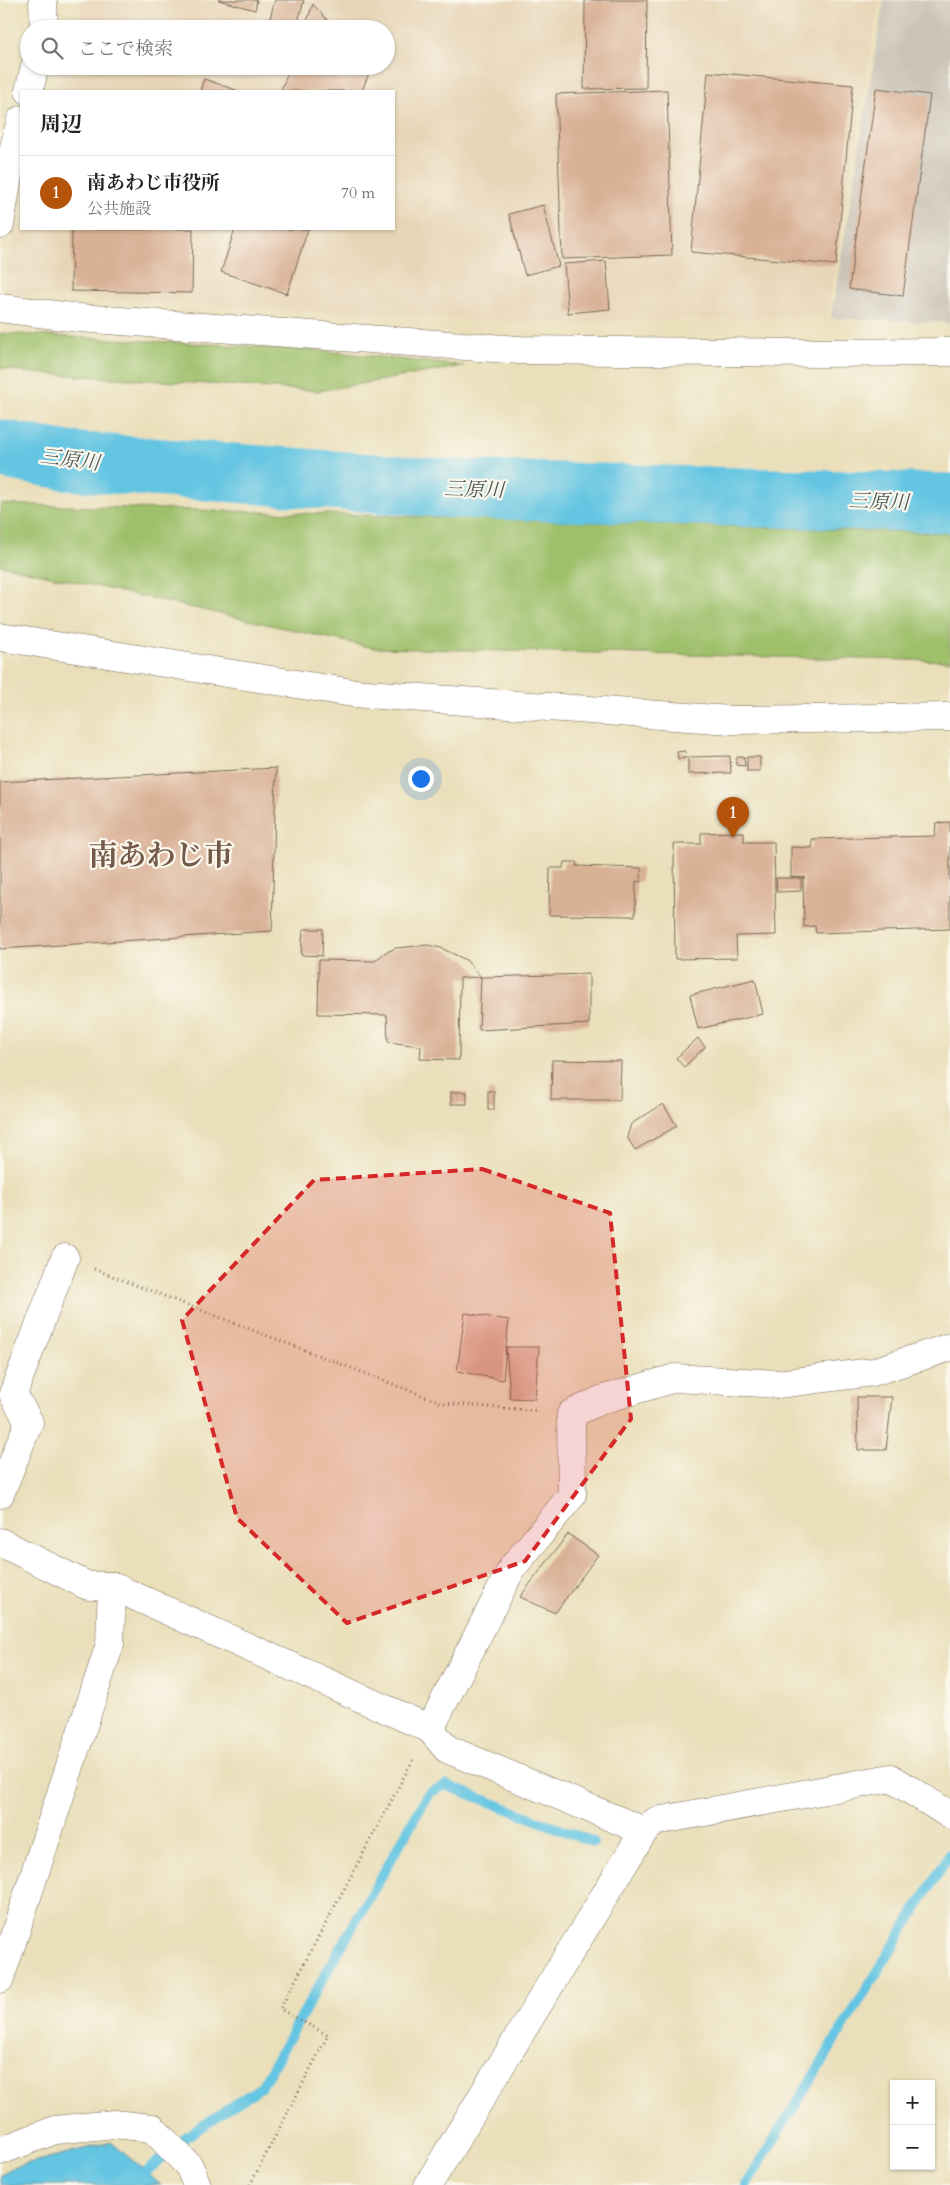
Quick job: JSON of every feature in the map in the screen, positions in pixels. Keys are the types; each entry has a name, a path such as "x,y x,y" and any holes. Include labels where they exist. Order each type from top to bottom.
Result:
{"street":[{"path":"43,0 44,20"},
{"path":"29,90 33,75"},
{"path":"0,226 11,159 20,124"},
{"path":"0,308 78,318 520,350 816,353 950,352"},
{"path":"0,637 353,693 730,720 950,717"},
{"path":"0,1494 29,1422 6,1393 65,1258"},
{"path":"430,1729 512,1568 572,1495 571,1414 601,1400 675,1378 778,1384 873,1372 950,1347"},
{"path":"0,1542 88,1586 112,1586 430,1729 447,1749 644,1831"},
{"path":"0,1979 110,1644 112,1586"},
{"path":"428,2185 644,1831 656,1821 891,1778 950,1815"},
{"path":"0,2151 55,2130 114,2124 152,2128 189,2166 197,2185"}],"path":[{"path":"65,1258 442,1403 571,1414"},
{"path":"250,2185 328,2035 280,2009 430,1729"}],"highlighted area":[{"path":"482,1169 610,1213 631,1419 525,1561 347,1623 237,1518 182,1320 314,1180"}],"shaded area":[{"path":"81,0 879,0 827,316 615,321 576,325 4,293 20,192 20,230 395,230 395,90 54,90 60,75 395,75 395,20 80,20"},
{"path":"884,0 950,0 950,323 831,318"}],"green space":[{"path":"0,333 316,350 464,366 319,391 33,373 0,368"},
{"path":"0,504 950,533 950,661 374,648 0,565"}],"water":[{"path":"111,2142 161,2185 0,2185 0,2175 13,2167"}],"building":[{"path":"218,0 257,0 255,10"},
{"path":"275,0 304,0 298,20 269,20"},
{"path":"585,0 647,0 646,88 584,89"},
{"path":"313,4 327,20 307,20"},
{"path":"708,72 853,85 836,265 691,252"},
{"path":"287,75 368,75 362,90 281,90"},
{"path":"204,79 236,90 200,90"},
{"path":"876,88 930,95 903,296 849,289"},
{"path":"667,90 672,255 562,259 556,94"},
{"path":"543,205 559,266 525,275 509,214"},
{"path":"72,230 193,230 192,293 71,291"},
{"path":"235,230 308,230 287,294 221,272"},
{"path":"606,261 610,309 568,313 564,264"},
{"path":"685,751 686,758 678,759 677,752"},
{"path":"730,756 731,773 688,774 688,757"},
{"path":"737,757 744,757 745,766 736,765"},
{"path":"747,757 760,757 760,771 747,771"},
{"path":"276,768 272,931 0,949 0,782"},
{"path":"950,822 950,929 816,933 815,926 804,927 803,878 806,878 791,877 791,847 812,848 812,839 935,836 936,823"},
{"path":"744,832 744,842 774,842 776,935 736,936 737,958 675,959 674,844 701,844 701,833"},
{"path":"564,862 577,862 576,866 641,868 641,882 636,881 635,916 549,915 550,868 563,868"},
{"path":"776,878 801,878 801,891 777,892"},
{"path":"303,929 323,929 322,956 301,955"},
{"path":"428,945 441,948 466,960 481,977 460,978 459,1060 420,1059 421,1046 388,1042 387,1015 318,1014 319,960 375,961 384,953 396,948"},
{"path":"589,974 589,1024 479,1030 481,977"},
{"path":"755,979 763,1014 698,1029 690,995"},
{"path":"698,1038 705,1047 684,1067 676,1058"},
{"path":"552,1060 621,1061 620,1100 551,1100"},
{"path":"488,1091 494,1091 494,1110 488,1110"},
{"path":"451,1092 467,1092 467,1104 451,1104"},
{"path":"663,1104 677,1126 635,1150 627,1137 631,1124"},
{"path":"465,1313 509,1320 503,1380 457,1371"},
{"path":"506,1347 539,1347 535,1399 510,1398"},
{"path":"857,1397 892,1397 886,1450 858,1450"},
{"path":"568,1534 598,1555 555,1613 520,1597"}],"waterway":[{"name":"三原川","path":"0,449 68,461 456,489 950,503"},
{"path":"146,2172 186,2137 261,2087 429,1793 446,1785 593,1842"},
{"path":"746,2185 950,1854"}],"place":[{"name":"南あわじ市役所","path":"733,838"}],"district":[{"name":"南あわじ市","path":"161,855"}]}
